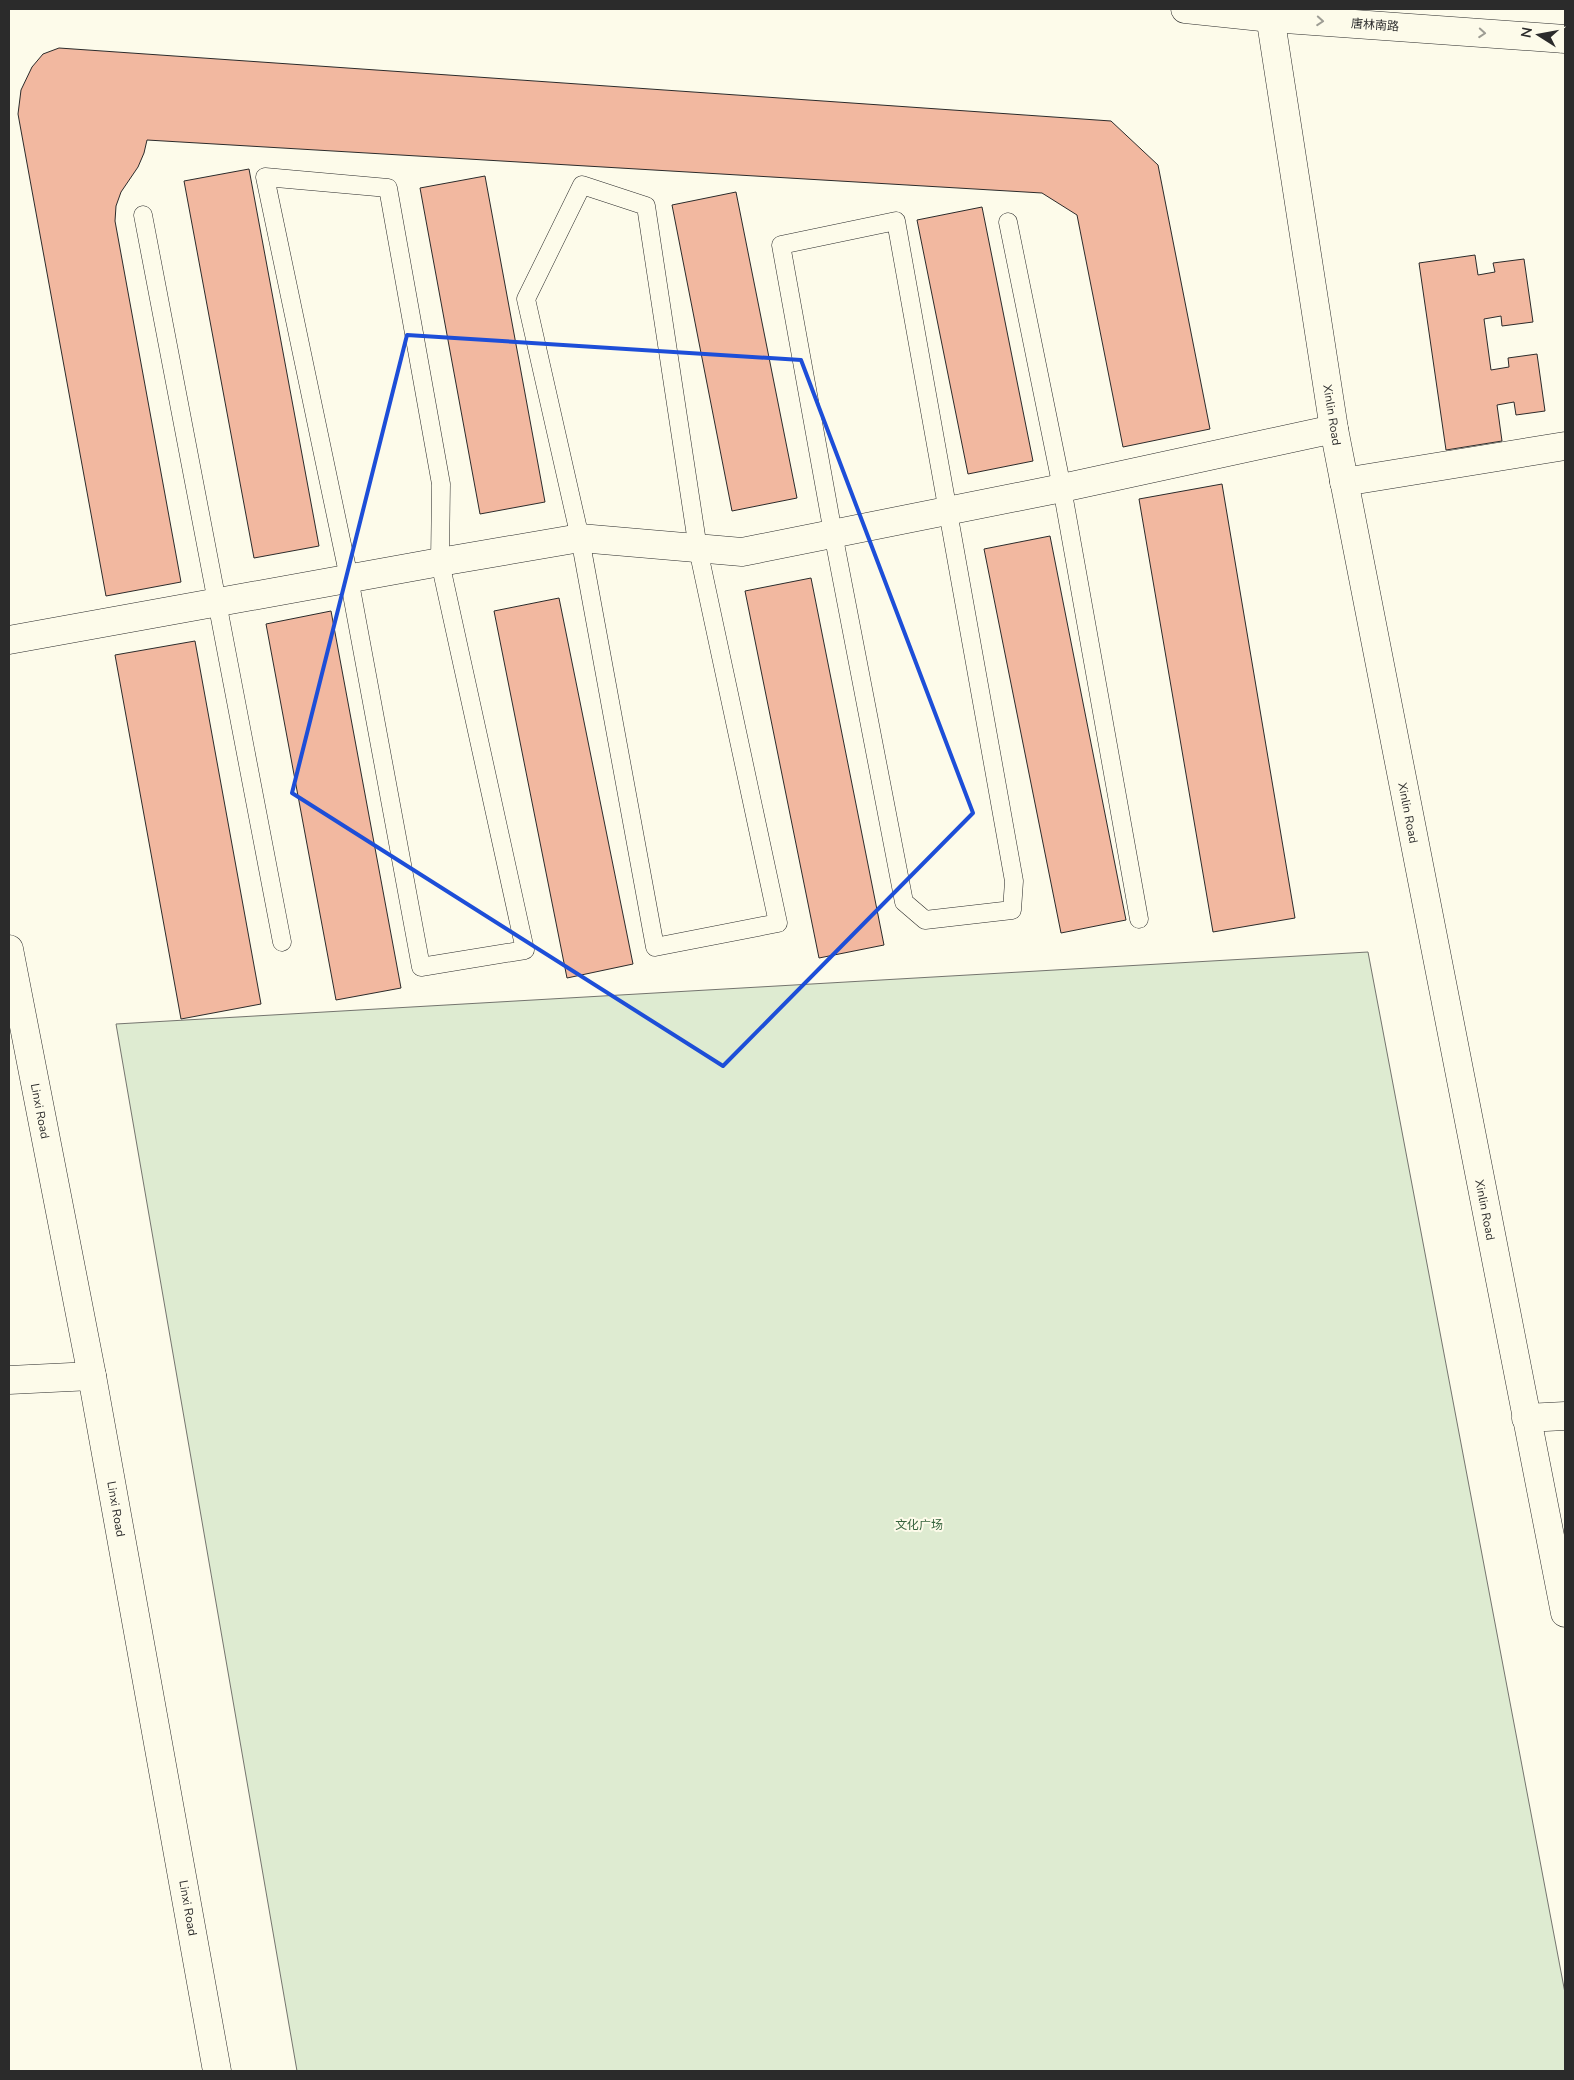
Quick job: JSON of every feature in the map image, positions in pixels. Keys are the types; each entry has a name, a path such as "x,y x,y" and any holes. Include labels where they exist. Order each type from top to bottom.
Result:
{"street":[{"name":"唐林南路","path":"1185,9 1270,13 1565,39"},
{"name":"Xinlin Road","path":"1270,13 1334,429 1565,1613"},
{"path":"9,640 580,538 698,550 742,552 1062,488 1334,429"},
{"path":"1344,482 1565,446"},
{"name":"Linxi Road","path":"9,949 92,1376 217,2071"},
{"path":"9,1380 92,1376"},
{"path":"1526,1418 1565,1416"}],"lane":[{"path":"266,178 388,188 441,484 440,562 526,950 421,967 349,578 266,178"},
{"path":"582,185 646,206 698,550 778,923 656,947 580,538 526,299 582,185"},
{"path":"143,215 282,942"},
{"path":"896,221 949,510 1014,881 1012,910 925,920 904,902 833,533 781,245 896,221"},
{"path":"1008,222 1062,488 1139,918"}],"highlighted area":[{"path":"407,335 801,360 973,813 723,1066 292,793"}],"green space":[{"name":"文化广场","path":"1368,952 1565,1993 1565,2071 297,2071 116,1024"}],"building":[{"path":"59,48 1111,121 1158,165 1210,429 1123,447 1077,215 1042,193 147,140 138,167 121,192 116,206 115,221 181,582 106,596 18,114 21,90 32,67 43,54"},
{"path":"249,169 319,546 254,558 184,181"},
{"path":"485,176 545,502 480,514 420,188"},
{"path":"736,192 797,498 732,511 672,205"},
{"path":"982,207 1033,461 968,474 917,220"},
{"path":"1475,255 1478,275 1495,272 1493,263 1524,259 1533,322 1502,326 1501,316 1484,319 1491,370 1509,367 1508,358 1537,354 1545,411 1516,415 1514,402 1497,405 1502,441 1446,450 1419,263"},
{"path":"1222,484 1295,918 1213,932 1139,499"},
{"path":"1050,536 1126,920 1061,933 984,549"},
{"path":"811,578 884,945 819,958 745,591"},
{"path":"559,598 633,964 567,978 494,611"},
{"path":"331,611 401,988 336,1000 266,624"},
{"path":"195,641 261,1004 181,1019 115,655"}]}
